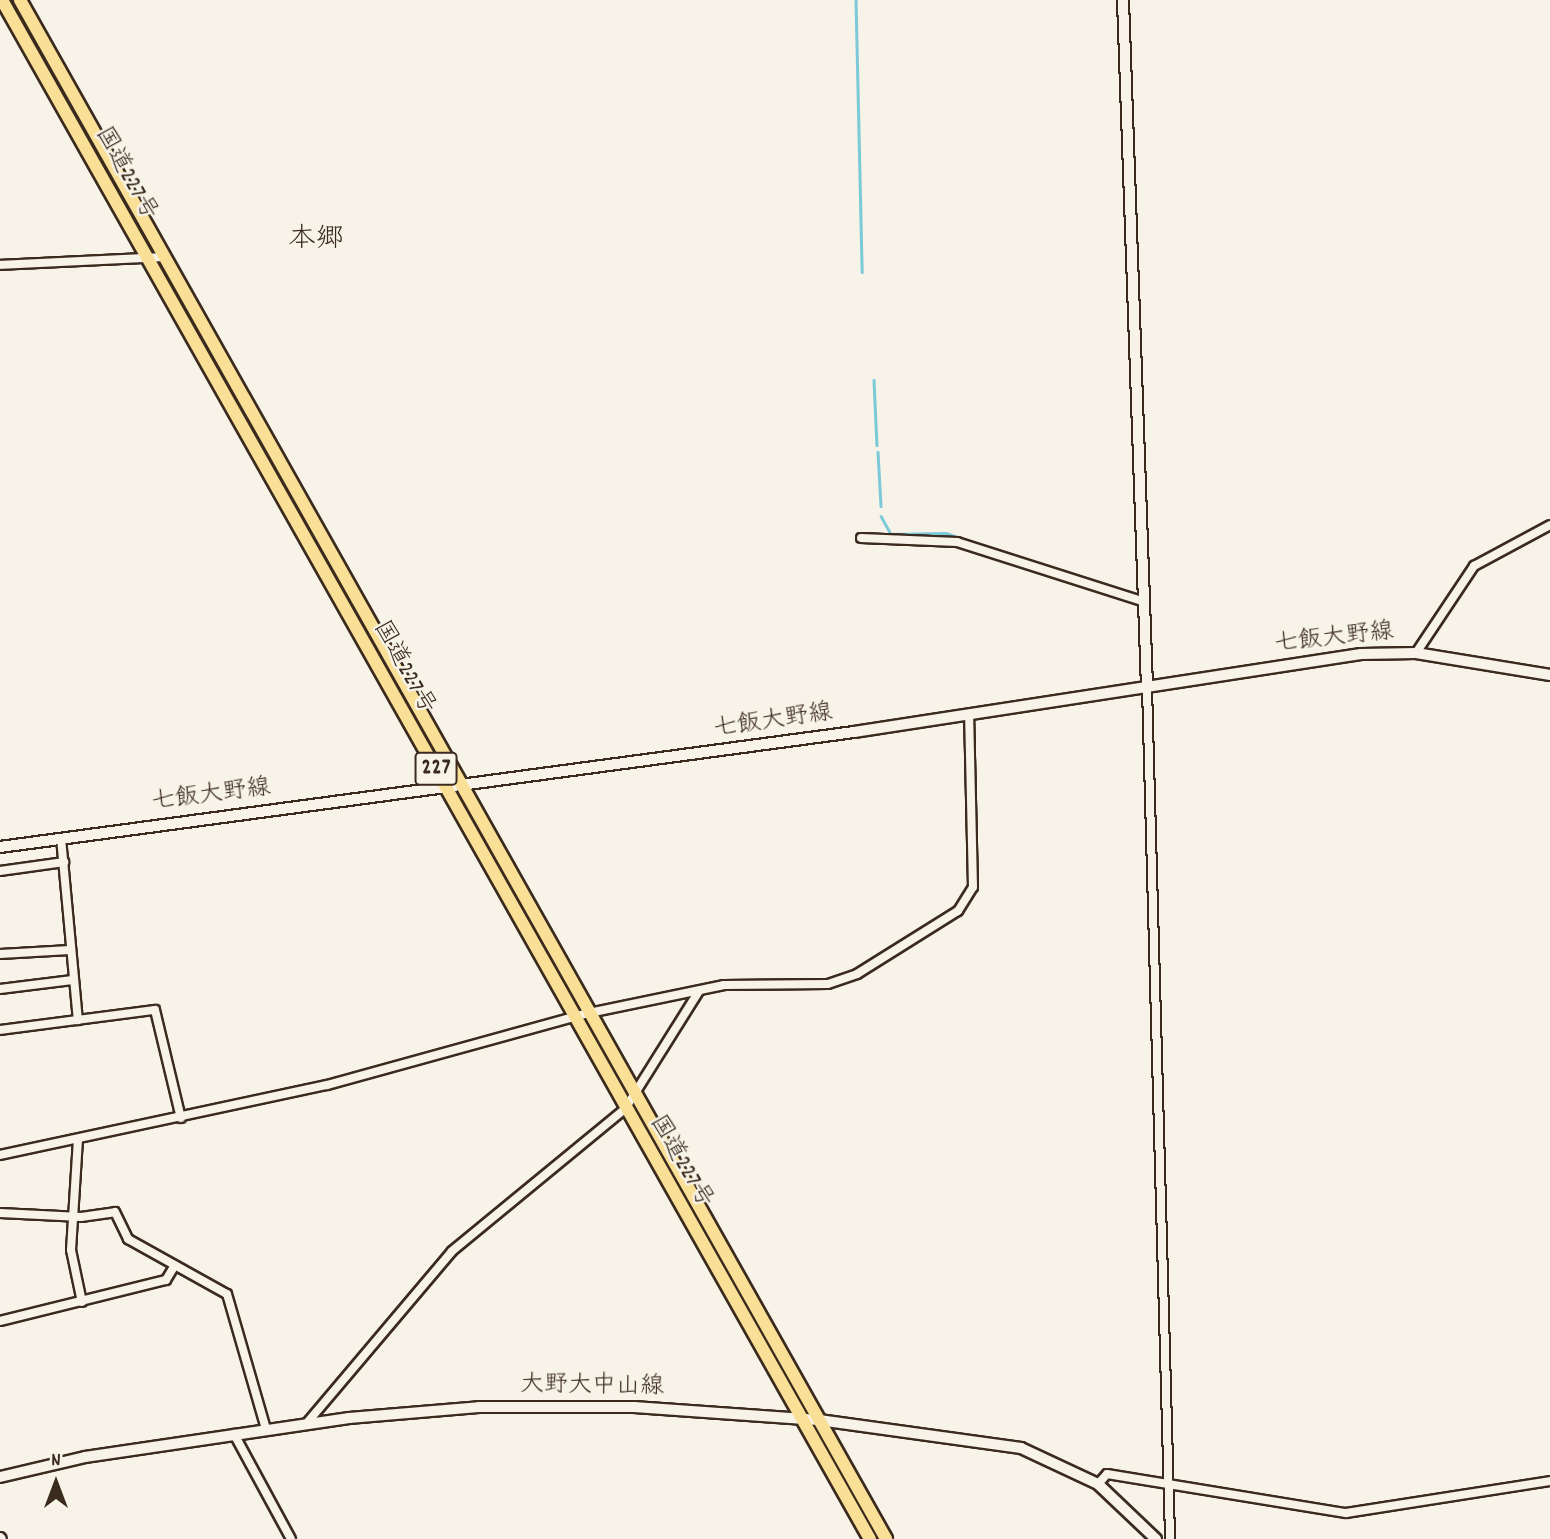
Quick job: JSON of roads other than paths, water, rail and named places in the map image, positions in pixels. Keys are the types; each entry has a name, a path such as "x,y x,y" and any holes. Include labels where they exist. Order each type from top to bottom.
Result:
{"highway":[{"name":"国道227号","path":"2,0 447,787 625,1110 870,1539"},
{"name":"国道227号","path":"20,0 886,1539"}],"main road":[{"name":"七飯大野線","path":"0,847 969,714 1361,654 1416,653 1550,675"},
{"name":"大野大中山線","path":"0,1477 30,1466 266,1429 536,1406 802,1418 1021,1448 1098,1485 1156,1539"}],"street":[{"path":"1123,0 1147,687 1170,1539"},
{"path":"0,265 145,253 166,257"},
{"path":"1416,653 1474,566 1550,525"},
{"path":"861,538 957,542 1142,601"},
{"path":"0,1155 181,1118 589,1013 699,991 839,982 958,911 973,887 969,714"},
{"path":"61,838 72,980 78,1020"},
{"path":"0,872 64,862"},
{"path":"0,954 70,950"},
{"path":"0,989 72,980"},
{"path":"306,1424 452,1251 625,1110 699,991"},
{"path":"0,1030 155,1010 181,1118"},
{"path":"78,1139 70,1215 82,1302"},
{"path":"0,1213 70,1215 115,1212 128,1239 234,1302 266,1429"},
{"path":"0,1321 166,1280 175,1265"},
{"path":"234,1434 290,1539"},
{"path":"1098,1485 1107,1474 1346,1513 1550,1481"}],"waterway":[{"path":"856,0 862,272"},
{"path":"874,380 877,445"},
{"path":"878,452 881,506"},
{"path":"881,516 891,534 946,533 1015,557"}],"district":[{"name":"本郷","path":"316,241"}]}
